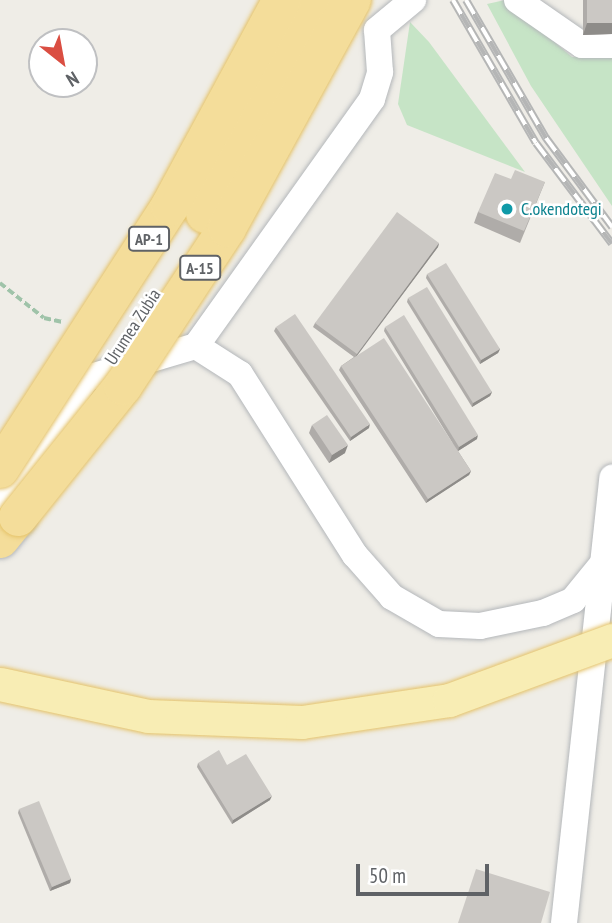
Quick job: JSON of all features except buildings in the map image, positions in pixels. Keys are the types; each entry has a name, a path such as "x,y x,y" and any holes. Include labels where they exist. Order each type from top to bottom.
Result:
{"highway":[{"name":"Urumea Zubia","path":"0,469 170,206 282,0"},
{"name":"Urumea Zubia","path":"6,520 205,213 319,0"},
{"name":"A-15","path":"6,520 123,386 227,228 352,0"}],"main road":[{"path":"0,684 148,716 302,722 449,700 612,640"}],"lane":[{"path":"6,520 87,378 196,346 372,99 380,72 377,30 412,0"},
{"path":"521,1 582,45 612,45"},
{"path":"196,346 240,374 355,555 392,597 439,624 480,626 543,613 573,600 604,562"},
{"path":"564,923 612,478"}],"green space":[{"path":"505,0 572,57 612,57 612,206 531,86 487,4"},
{"path":"410,22 429,42 525,172 407,125 398,104"}],"railway":[{"path":"453,0 536,143 612,244"},
{"path":"466,0 546,138 612,227"}],"place":[{"name":"C.okendotegi","path":"507,209"}]}
